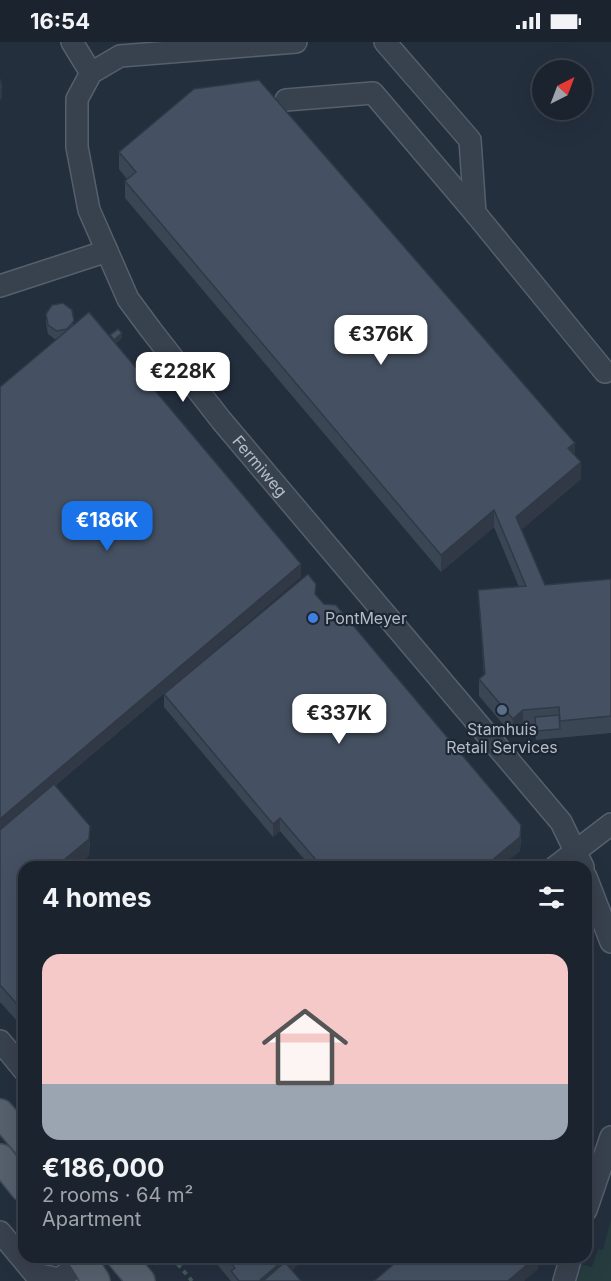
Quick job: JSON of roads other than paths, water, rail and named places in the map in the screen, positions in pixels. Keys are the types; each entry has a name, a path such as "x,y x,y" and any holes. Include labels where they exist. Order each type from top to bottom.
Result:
{"main road":[{"path":"0,1113 18,1134"},
{"path":"0,1158 18,1180"},
{"path":"126,1263 141,1281"}],"street":[{"path":"72,42 91,73 120,56 296,42"},
{"path":"385,42 470,140 475,213"},
{"name":"Fermiweg","path":"91,73 77,99 77,147 89,210 128,298 221,420 561,822 579,858"},
{"path":"285,100 373,93 605,372"},
{"path":"0,286 107,252"},
{"path":"579,858 611,824"},
{"path":"592,893 611,942"},
{"path":"0,1041 18,1063"},
{"path":"592,1192 611,1137"},
{"path":"0,1233 18,1254"},
{"path":"26,1263 35,1274 59,1279 89,1264"}],"place":[{"name":"PontMeyer","path":"313,618"},
{"name":"Stamhuis Retail Services","path":"502,710"}]}
